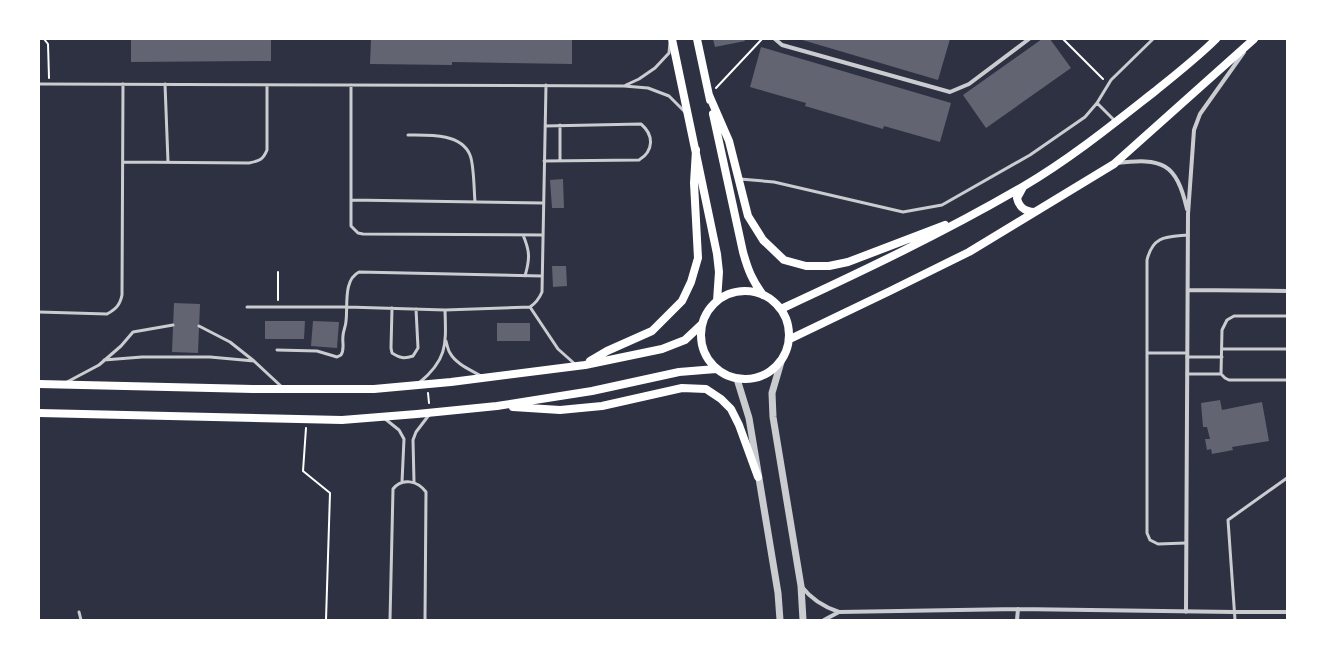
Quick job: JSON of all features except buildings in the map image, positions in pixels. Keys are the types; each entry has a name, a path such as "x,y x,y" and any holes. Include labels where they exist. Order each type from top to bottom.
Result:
{"main road":[{"path":"671,39 696,150 717,254 719,272 717,301"},
{"path":"697,39 743,252 749,273 763,295"},
{"path":"781,309 932,237 1025,185 1083,147 1116,122 1206,49 1216,39"},
{"path":"790,339 969,252 1114,164 1253,40"},
{"path":"709,95 729,141 748,216 763,240 784,260 806,266 829,266 848,262 972,215"},
{"path":"581,365 607,351 652,331 682,302 691,282 698,258 694,182 696,150"},
{"path":"1025,185 1017,198 1018,204 1027,211 1034,212"},
{"path":"747,291 763,295 773,301 781,309 788,324 790,339 787,351 781,362 772,371 761,377 749,380 736,379 716,369 708,359 703,348 701,336 702,324 705,315 717,301 731,293 747,291"},
{"path":"39,384 284,389 374,389 484,378 581,365 662,349 685,340 702,324"},
{"path":"39,413 342,420 497,406 592,391 679,372 716,369"},
{"path":"497,406 560,410 602,406 682,388 706,389 721,399 731,409 739,425 758,477"}],"street":[{"path":"775,39 782,45 950,92 969,84 1029,39"},
{"path":"1186,612 1188,214 1192,143 1196,122 1205,106 1253,40"},
{"path":"1114,164 1139,160 1159,163 1169,169 1176,176 1183,190 1188,214"},
{"path":"1188,290 1287,291"},
{"path":"781,362 772,393 773,417 800,586 803,620"},
{"path":"736,379 749,418 778,593 780,620"},
{"path":"800,586 817,602 840,612 1018,610 1287,612"},
{"path":"1017,620 1018,610"},
{"path":"824,620 840,612"}],"lane":[{"path":"624,86 639,79 655,68 669,53 671,39"},
{"path":"738,178 774,182 903,212 942,206 1030,155 1085,117 1097,103 1108,84 1153,39"},
{"path":"39,84 624,86 648,88 669,96 688,115"},
{"path":"39,312 107,314 116,309 120,303 122,295 123,84"},
{"path":"165,84 168,162"},
{"path":"122,162 250,163 261,161 267,150 267,85"},
{"path":"351,85 351,226 358,233 543,235"},
{"path":"247,307 347,307 445,310 530,307 539,298 542,292 546,85"},
{"path":"1097,103 1116,122"},
{"path":"544,161 639,160 648,153 651,143 649,132 641,124 545,126"},
{"path":"560,126 560,161"},
{"path":"408,135 426,135 454,139 465,145 471,156 476,202"},
{"path":"351,200 543,203"},
{"path":"523,235 528,246 529,256 525,276"},
{"path":"1186,543 1158,544 1150,540 1147,533 1147,260 1149,251 1153,244 1163,238 1188,235"},
{"path":"277,350 317,351 339,356 343,349 348,288 350,280 359,272 542,276"},
{"path":"530,307 558,349 570,361 581,365"},
{"path":"392,308 392,353 399,357 407,358 413,356 418,348 416,309"},
{"path":"445,310 446,339 450,353 464,367 484,378"},
{"path":"1287,316 1234,316 1227,320 1222,330 1222,374 1225,378 1229,380 1287,380"},
{"path":"62,385 99,365 121,346 133,332 173,325"},
{"path":"199,326 230,342 254,361 284,389"},
{"path":"416,385 436,367 443,353 446,339"},
{"path":"1222,349 1287,349"},
{"path":"1147,353 1222,357"},
{"path":"104,360 142,356 210,357 254,361"},
{"path":"1187,374 1222,374"},
{"path":"414,482 413,440 416,432 430,413"},
{"path":"383,417 399,430 404,439 402,482"},
{"path":"1235,620 1228,520 1287,478"},
{"path":"390,620 393,489 396,485 402,482 414,482 422,487 426,492 425,620"},
{"path":"79,612 81,620"}],"path":[{"path":"44,39 48,44 49,84"},
{"path":"709,95 762,39"},
{"path":"1063,39 1108,84"},
{"path":"278,272 278,307"},
{"path":"427,384 430,413"},
{"path":"307,419 303,471 330,493 326,620"}]}
